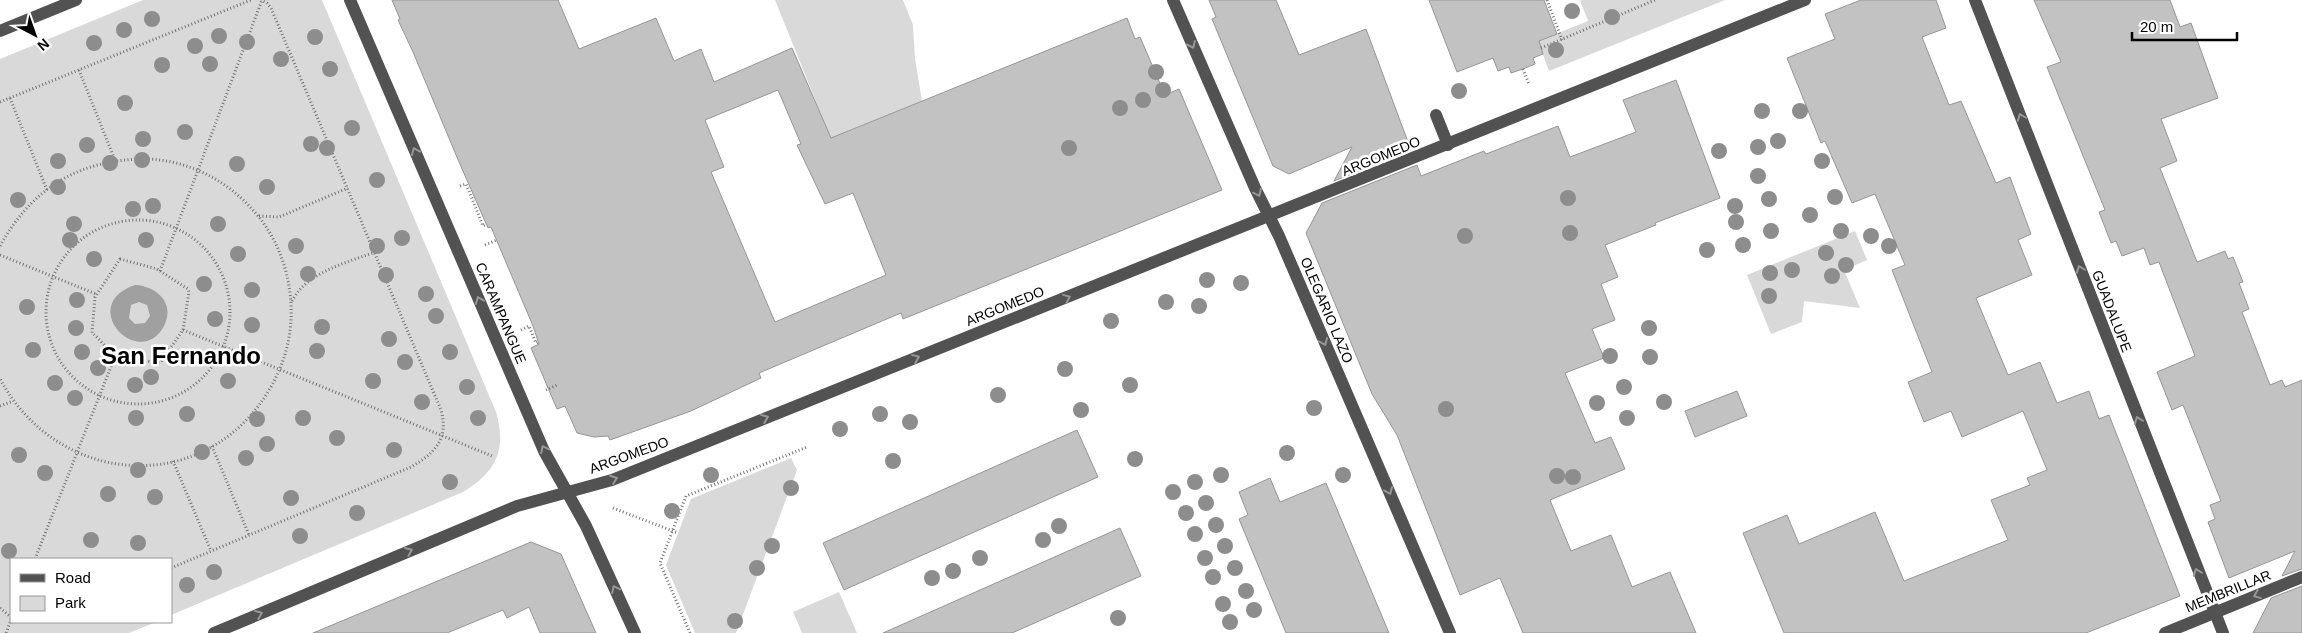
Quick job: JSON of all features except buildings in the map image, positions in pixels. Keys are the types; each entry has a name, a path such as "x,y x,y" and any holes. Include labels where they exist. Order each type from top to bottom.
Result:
{"street":[{"path":"0,31 76,0"},
{"name":"CARAMPANGUE","path":"350,0 544,451 586,526 635,633"},
{"name":"OLEGARIO LAZO","path":"1173,0 1270,216 1450,633"},
{"name":"ARGOMEDO","path":"214,633 517,506 612,480 1805,0"},
{"name":"GUADALUPE","path":"1975,0 2213,613 2223,633"},
{"path":"1436,115 1448,145"},
{"name":"MEMBRILLAR","path":"2165,633 2302,577"}],"path":[{"path":"0,102 251,0"},
{"path":"160,271 262,0 271,8 442,410 445,424 436,449 425,459 411,467 172,568"},
{"path":"1547,0 1562,40"},
{"path":"1541,48 1655,0"},
{"path":"78,70 115,160"},
{"path":"10,98 47,190"},
{"path":"0,246 12,225 32,201 58,181 88,167 115,160 151,159 183,164 212,177 239,195 259,216 278,246 288,276 292,302 290,341 280,370 264,400 230,436 186,458 130,466 101,461 77,453 50,438 28,420 13,401 0,379"},
{"path":"460,186 466,184 483,226 486,224"},
{"path":"259,216 279,217 348,188"},
{"path":"144,220 177,229 202,246 216,263 226,282 230,304 230,324 216,363 186,391 167,400 148,404 130,404 111,401 99,396 77,382 65,368 55,352 48,334 46,315 48,293 53,277 67,254 83,239 101,228 122,222 144,220"},
{"path":"485,245 497,240"},
{"path":"292,302 298,291 308,280 375,252"},
{"path":"0,255 96,294"},
{"path":"120,259 160,271 189,292 183,330 160,364 143,359 124,358 116,354 92,333 92,311 96,294 120,259"},
{"path":"521,330 529,326 536,343 538,342"},
{"path":"183,330 492,456"},
{"path":"35,558 116,354"},
{"path":"546,390 557,385"},
{"path":"0,406 13,401"},
{"path":"212,446 249,535"},
{"path":"690,633 660,563 686,496 807,447"},
{"path":"173,461 211,551"},
{"path":"613,508 678,533"},
{"path":"0,608 10,618"}],"green space":[{"path":"143,0 322,0 496,412 500,438 496,459 491,468 484,476 463,492 172,615 172,558 10,558 10,623 154,623 129,633 0,633 0,59"},
{"path":"775,0 903,0 913,25 915,59 922,101 845,132 870,195 856,201"},
{"path":"1580,0 1725,0 1549,71 1538,41 1588,21"},
{"path":"1855,231 1867,260 1844,270 1860,308 1804,301 1802,322 1771,334 1747,275"},
{"path":"791,458 797,470 736,633 695,633 666,565 691,499"},
{"path":"839,592 857,633 802,633 793,612"}],"shaded area":[{"path":"135,285 157,292 162,297 166,303 167,318 164,326 153,338 141,342 128,339 118,330 112,319 111,306 118,294","holes":["139,302 147,305 150,316 145,323 135,324 129,318 131,305"]}],"district":[{"name":"San Fernando","path":"181,355"}]}
